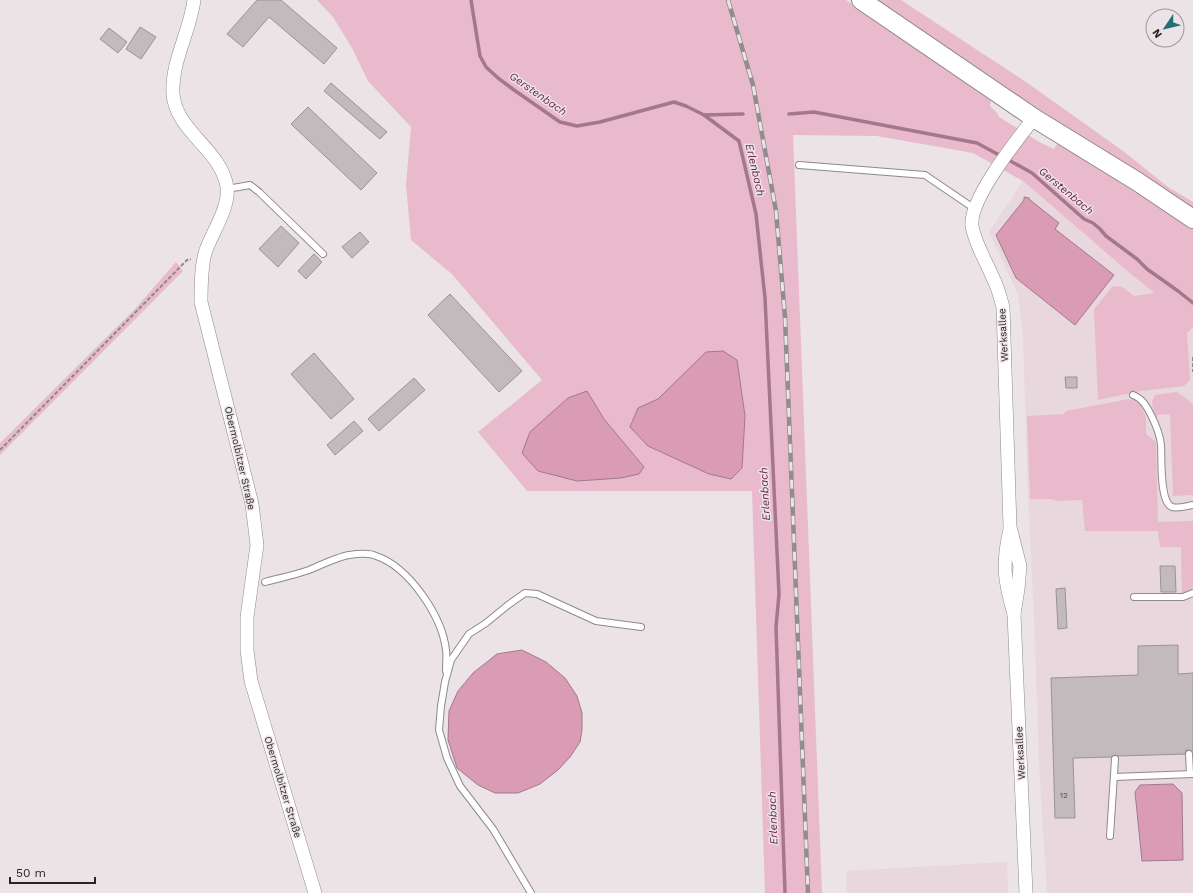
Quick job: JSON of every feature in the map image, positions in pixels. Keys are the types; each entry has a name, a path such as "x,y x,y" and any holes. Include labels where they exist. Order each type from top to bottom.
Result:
{"street":[{"name":"Obermolbitzer Straße","path":"194,0 192,16 174,73 173,96 178,115 210,152 223,171 227,189 224,209 206,253 201,274 201,302 252,504 257,545 247,617 247,650 251,681 315,893"},
{"path":"860,0 1034,118 1138,182 1193,219"},
{"name":"Werksallee","path":"1026,893 1014,614 1020,566 1010,527 1003,307 994,279 983,256 972,225 975,209 980,196 1014,144 1034,118"}],"lane":[{"path":"799,165 925,175 975,209"},
{"path":"227,189 250,185 323,254"},
{"path":"1133,395 1147,406 1157,429 1161,444 1163,492 1168,504 1172,507 1186,507 1193,504"},
{"path":"265,582 308,571 348,555 375,555 391,563 408,578 421,593 434,614 441,630 446,650 445,682 439,730 447,758 460,786 493,829 531,893"},
{"path":"445,682 452,660 469,634 525,593 537,594 596,621 641,627"},
{"path":"1134,597 1183,597 1193,593"},
{"path":"1114,776 1192,774 1189,754"},
{"path":"1110,836 1115,759"}],"path":[{"path":"0,450 187,260 206,253"},
{"path":"1193,357 1193,372"}],"shaded area":[{"path":"317,0 846,0 991,101 990,106 999,117 1041,143 1054,149 1058,143 1156,202 1193,228 1193,327 1187,333 1190,380 1184,386 1141,391 1098,400 1094,309 1113,286 1122,287 1134,296 1155,293 1023,181 973,153 877,136 793,135 822,893 765,893 752,491 527,491 478,432 542,380 452,274 411,240 406,185 411,127 368,81 352,48 333,17"},
{"path":"869,0 901,0 1026,82 1123,151 1168,187 1193,202 1193,213"},
{"path":"1023,181 1132,275 1193,321 1193,893 1047,893 1039,764 1023,335 1018,294 989,232"},
{"path":"1024,197 1029,198 1059,223 1055,229 1114,275 1075,325 1016,278 996,235 1024,200"},
{"path":"176,262 183,271 0,455 0,443 135,309"},
{"path":"723,351 737,360 745,416 742,468 731,479 709,474 648,446 630,427 638,408 658,399 706,352"},
{"path":"587,391 604,419 644,467 639,474 621,478 577,481 538,471 522,453 530,432 568,398"},
{"path":"1177,392 1193,405 1193,495 1173,496 1170,414 1157,415 1157,420 1155,419 1152,402 1155,395"},
{"path":"1129,399 1141,403 1146,419 1146,434 1156,442 1158,522 1193,521 1193,588 1182,594 1181,547 1160,547 1158,531 1085,531 1082,500 1057,501 1051,499 1030,499 1027,416 1064,414 1066,411"},
{"path":"522,650 546,662 565,678 577,696 582,713 580,742 570,757 558,770 540,784 518,793 495,793 478,785 457,768 448,740 449,711 458,691 473,673 497,654"},
{"path":"1173,784 1182,793 1183,860 1142,861 1135,792 1140,785"},
{"path":"1007,862 1008,893 847,893 846,871"}],"building":[{"path":"257,0 281,0 337,48 324,64 269,17 243,47 227,34"},
{"path":"140,27 156,37 141,59 126,49"},
{"path":"109,28 127,42 118,53 100,39"},
{"path":"331,83 387,132 380,139 324,91"},
{"path":"308,107 377,173 361,190 291,124"},
{"path":"281,226 299,243 278,267 259,249"},
{"path":"360,232 369,242 352,258 342,247"},
{"path":"314,254 322,262 306,279 298,271"},
{"path":"450,294 522,371 499,392 428,315"},
{"path":"314,353 354,399 331,419 291,374"},
{"path":"1065,377 1077,377 1077,388 1066,388"},
{"path":"414,378 425,390 379,431 368,419"},
{"path":"354,421 363,431 335,455 327,445"},
{"path":"1160,566 1175,566 1176,592 1161,592"},
{"path":"1065,588 1067,628 1058,629 1056,589"},
{"path":"1178,645 1178,674 1193,673 1193,752 1186,750 1185,754 1115,755 1111,757 1073,758 1075,818 1055,818 1051,678 1138,675 1138,646"}],"waterway":[{"name":"Gerstenbach","path":"471,0 480,56 486,67 514,90 560,122 577,126 600,122 674,102 704,115 743,114"},
{"name":"Gerstenbach","path":"789,114 814,112 977,143 1001,156"},
{"name":"Erlenbach","path":"704,115 739,141 756,214 765,298 779,594 776,627 785,893"},
{"name":"Gerstenbach","path":"1007,159 1032,173 1084,219 1093,223 1106,236 1137,259 1147,269 1193,303"}],"railway":[{"path":"728,0 753,85 776,211 785,317 808,893"}]}
